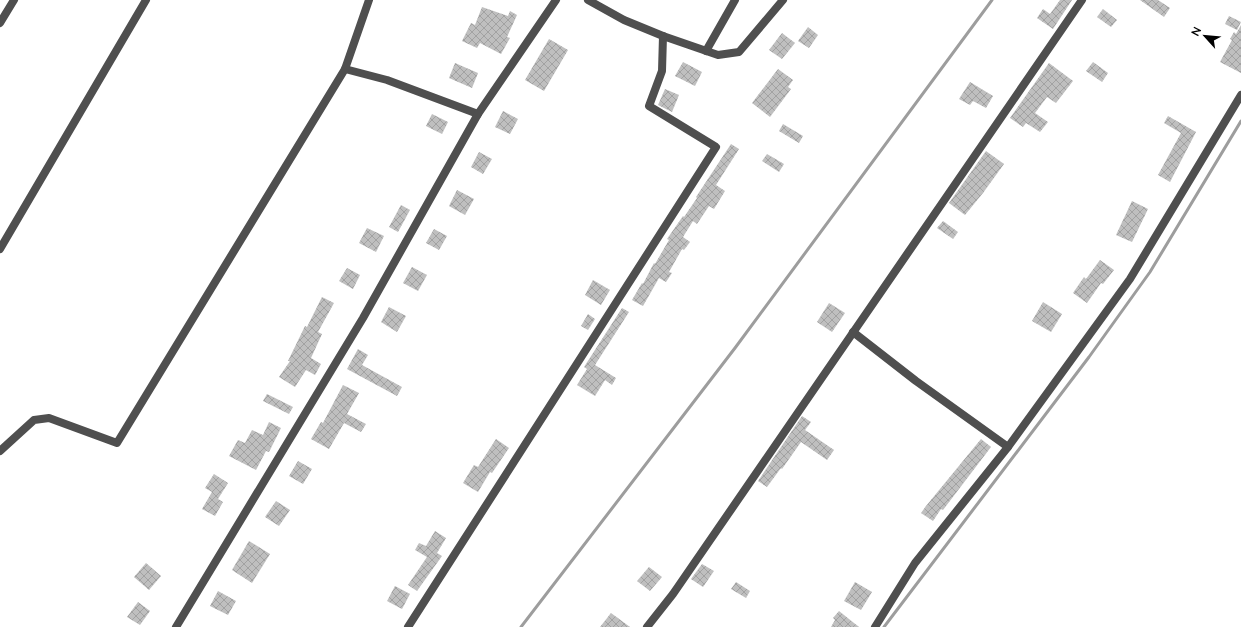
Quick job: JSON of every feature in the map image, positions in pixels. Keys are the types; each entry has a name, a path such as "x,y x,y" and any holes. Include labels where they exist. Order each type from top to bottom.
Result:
{"street":[{"path":"0,23 14,0"},
{"path":"0,249 146,0"},
{"path":"0,451 34,420 49,418 117,443 345,69 369,0"},
{"path":"588,0 624,20 663,36 718,55 739,52 783,0"},
{"path":"706,51 735,0"},
{"path":"647,627 673,594 1082,0"},
{"path":"176,627 363,318 478,114 555,1"},
{"path":"408,627 716,147 649,106 662,71 663,36"},
{"path":"345,69 387,80 478,114"},
{"path":"875,627 915,563 1008,447 1130,279 1241,95"},
{"path":"853,332 916,382 1008,447"}],"building":[{"path":"1060,0 1072,0 1053,29 1037,18 1043,9 1050,14"},
{"path":"1140,0 1158,0 1170,8 1164,17"},
{"path":"482,7 508,16 510,11 517,15 507,37 510,38 501,54 480,43 477,48 462,41 471,23 475,25"},
{"path":"1103,9 1117,20 1111,27 1097,17"},
{"path":"1229,16 1241,22 1237,30 1225,24"},
{"path":"1241,25 1241,73 1220,62 1232,40 1230,39 1234,32 1236,34"},
{"path":"808,27 818,35 809,48 798,41"},
{"path":"782,33 795,43 782,59 769,50"},
{"path":"549,39 568,50 544,91 525,80"},
{"path":"683,62 702,72 695,86 675,76"},
{"path":"1093,62 1108,73 1102,82 1086,71"},
{"path":"455,63 478,73 472,88 449,78"},
{"path":"1049,63 1073,81 1056,103 1047,97 1035,113 1048,122 1040,132 1026,123 1023,127 1010,118"},
{"path":"778,69 793,80 788,87 791,89 770,117 752,103"},
{"path":"970,82 993,96 986,108 973,101 970,105 959,99"},
{"path":"665,89 679,95 672,112 658,105"},
{"path":"503,111 518,119 510,134 495,127"},
{"path":"432,114 448,122 442,134 426,126"},
{"path":"1168,116 1196,132 1170,182 1158,175 1181,133 1164,123"},
{"path":"783,124 803,136 799,143 779,131"},
{"path":"731,144 739,149 716,185 725,191 714,209 709,206 697,224 693,221 683,237 690,242 684,250 682,249 669,272 672,273 666,282 659,278 643,306 632,300 669,240 667,239 697,198 696,197"},
{"path":"986,151 1004,164 965,215 949,203"},
{"path":"479,152 492,159 483,174 471,167"},
{"path":"767,154 784,164 779,172 762,161"},
{"path":"457,190 474,199 465,215 449,206"},
{"path":"1132,201 1148,209 1132,242 1116,235"},
{"path":"401,205 410,210 398,232 389,227"},
{"path":"943,221 958,232 953,239 937,228"},
{"path":"367,228 384,236 376,252 359,243"},
{"path":"434,229 447,236 439,250 426,243"},
{"path":"1100,260 1114,270 1103,284 1101,283 1087,303 1073,293 1084,277 1086,279"},
{"path":"412,267 427,275 418,291 403,283"},
{"path":"347,268 360,275 353,289 339,281"},
{"path":"593,280 610,290 601,305 585,295"},
{"path":"322,297 334,303 318,332 322,334 311,358 321,364 315,375 306,370 295,387 279,377 290,361 288,361 305,326 307,327"},
{"path":"1043,302 1062,314 1051,332 1032,321"},
{"path":"829,303 845,313 832,332 817,322"},
{"path":"389,307 406,316 397,332 381,322"},
{"path":"622,308 629,312 595,365 616,378 612,385 605,380 595,396 577,385 587,369 584,367"},
{"path":"588,314 595,319 588,330 581,326"},
{"path":"358,349 368,355 362,365 402,387 397,396 347,369"},
{"path":"343,385 359,393 347,414 366,424 361,432 344,423 329,449 311,439 321,422 323,423"},
{"path":"267,394 293,407 289,414 263,401"},
{"path":"802,416 811,422 805,430 834,450 827,460 801,442 767,487 758,481"},
{"path":"269,422 281,428 269,452 266,451 256,470 229,456 238,440 245,443 252,430 263,435"},
{"path":"496,439 509,448 492,473 490,472 478,492 463,483 474,465 478,467"},
{"path":"981,439 991,447 943,510 941,509 933,521 921,513 926,506"},
{"path":"298,461 312,469 303,484 289,476"},
{"path":"214,474 228,483 218,499 223,502 215,516 202,509 212,492 205,488"},
{"path":"276,501 290,510 279,526 265,517"},
{"path":"435,531 446,538 437,553 442,556 417,591 408,585 427,557 415,550 419,543 426,546"},
{"path":"249,541 270,554 252,583 232,570"},
{"path":"146,563 161,576 149,590 134,577"},
{"path":"702,564 714,571 703,587 691,579"},
{"path":"649,567 662,577 650,591 637,581"},
{"path":"736,582 750,591 746,598 731,589"},
{"path":"855,582 872,592 861,610 844,601"},
{"path":"395,586 410,594 402,609 387,601"},
{"path":"218,591 236,601 228,615 210,606"},
{"path":"138,602 150,611 140,625 127,617"},
{"path":"839,611 859,627 831,627 835,620 833,618"},
{"path":"611,613 630,627 600,627"}],"waterway":[{"path":"521,627 735,348 992,0"},
{"path":"884,627 1089,357 1150,272 1241,121"}]}
